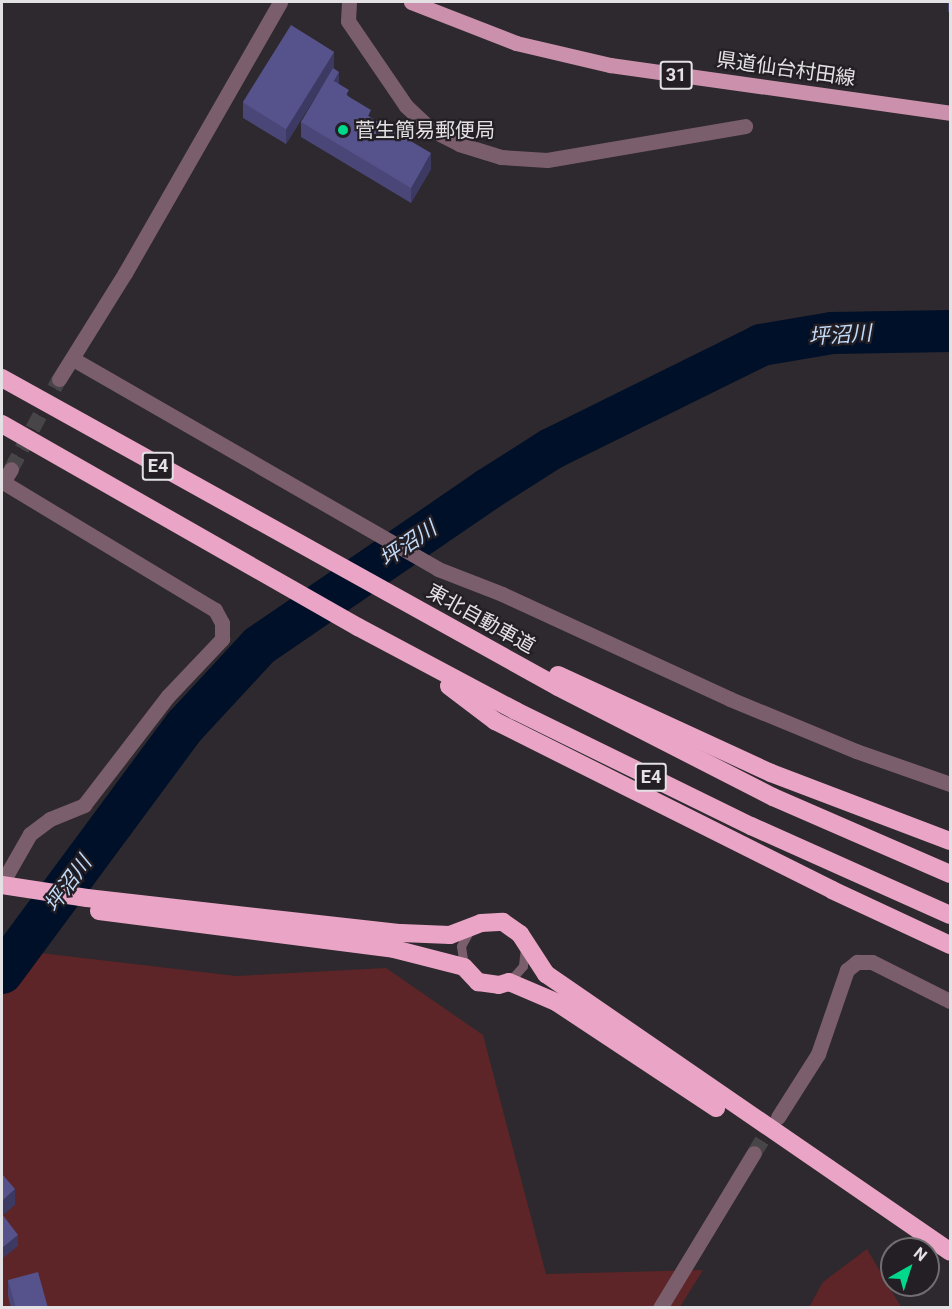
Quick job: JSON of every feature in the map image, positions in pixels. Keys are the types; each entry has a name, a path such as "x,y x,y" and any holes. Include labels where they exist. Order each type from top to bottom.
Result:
{"highway":[{"name":"東北自動車道","path":"2,378 558,687 773,797 951,874"},
{"name":"E4","path":"2,423 403,652 751,826 951,915"},
{"path":"428,615 771,773 951,841"},
{"path":"403,652 495,721 822,885 951,945"},
{"path":"2,884 83,903 394,949 464,967 478,982 499,985 509,982 556,1002 910,1237"},
{"path":"2,897 401,933 450,935 492,920 503,922 520,934 546,974 951,1252"}],"main road":[{"name":"県道仙台村田線","path":"411,2 516,44 610,65 951,113"}],"street":[{"path":"59,379 73,359 280,2"},
{"path":"349,2 348,21 406,106 432,130 470,148 501,157 548,160 745,126"},
{"path":"73,359 438,568 502,594 730,699 856,751 951,783"},
{"path":"2,884 30,834 50,819 84,805 168,696 222,639 222,622 215,610 5,477"},
{"path":"778,1116 818,1054 847,970 856,962 872,962 951,1001"},
{"path":"660,1308 754,1153"}],"lane":[{"path":"464,967 461,946 472,928"},
{"path":"509,982 523,966 525,944"}],"shaded area":[{"path":"32,952 236,976 386,968 483,1035 546,1274 703,1270 680,1307 2,1308 2,981"},
{"path":"867,1249 880,1271 880,1297 895,1297 901,1307 809,1307 823,1282"}],"building":[{"path":"291,25 334,52 286,129 243,102"},
{"path":"333,68 339,72 334,81 349,90 346,95 371,110 368,116 431,153 411,188 301,122"},
{"path":"2,1174 15,1189 2,1201"},
{"path":"2,1214 18,1235 2,1248"},
{"path":"38,1272 48,1308 16,1308 8,1280"}],"waterway":[{"name":"坪沼川","path":"2,973 185,726 259,646 488,489 551,449 761,345 832,333 950,331"}],"tunnel":[{"path":"11,469 59,379"},
{"path":"754,1153 775,1120"}],"place":[{"name":"菅生簡易郵便局","path":"343,130"}]}
